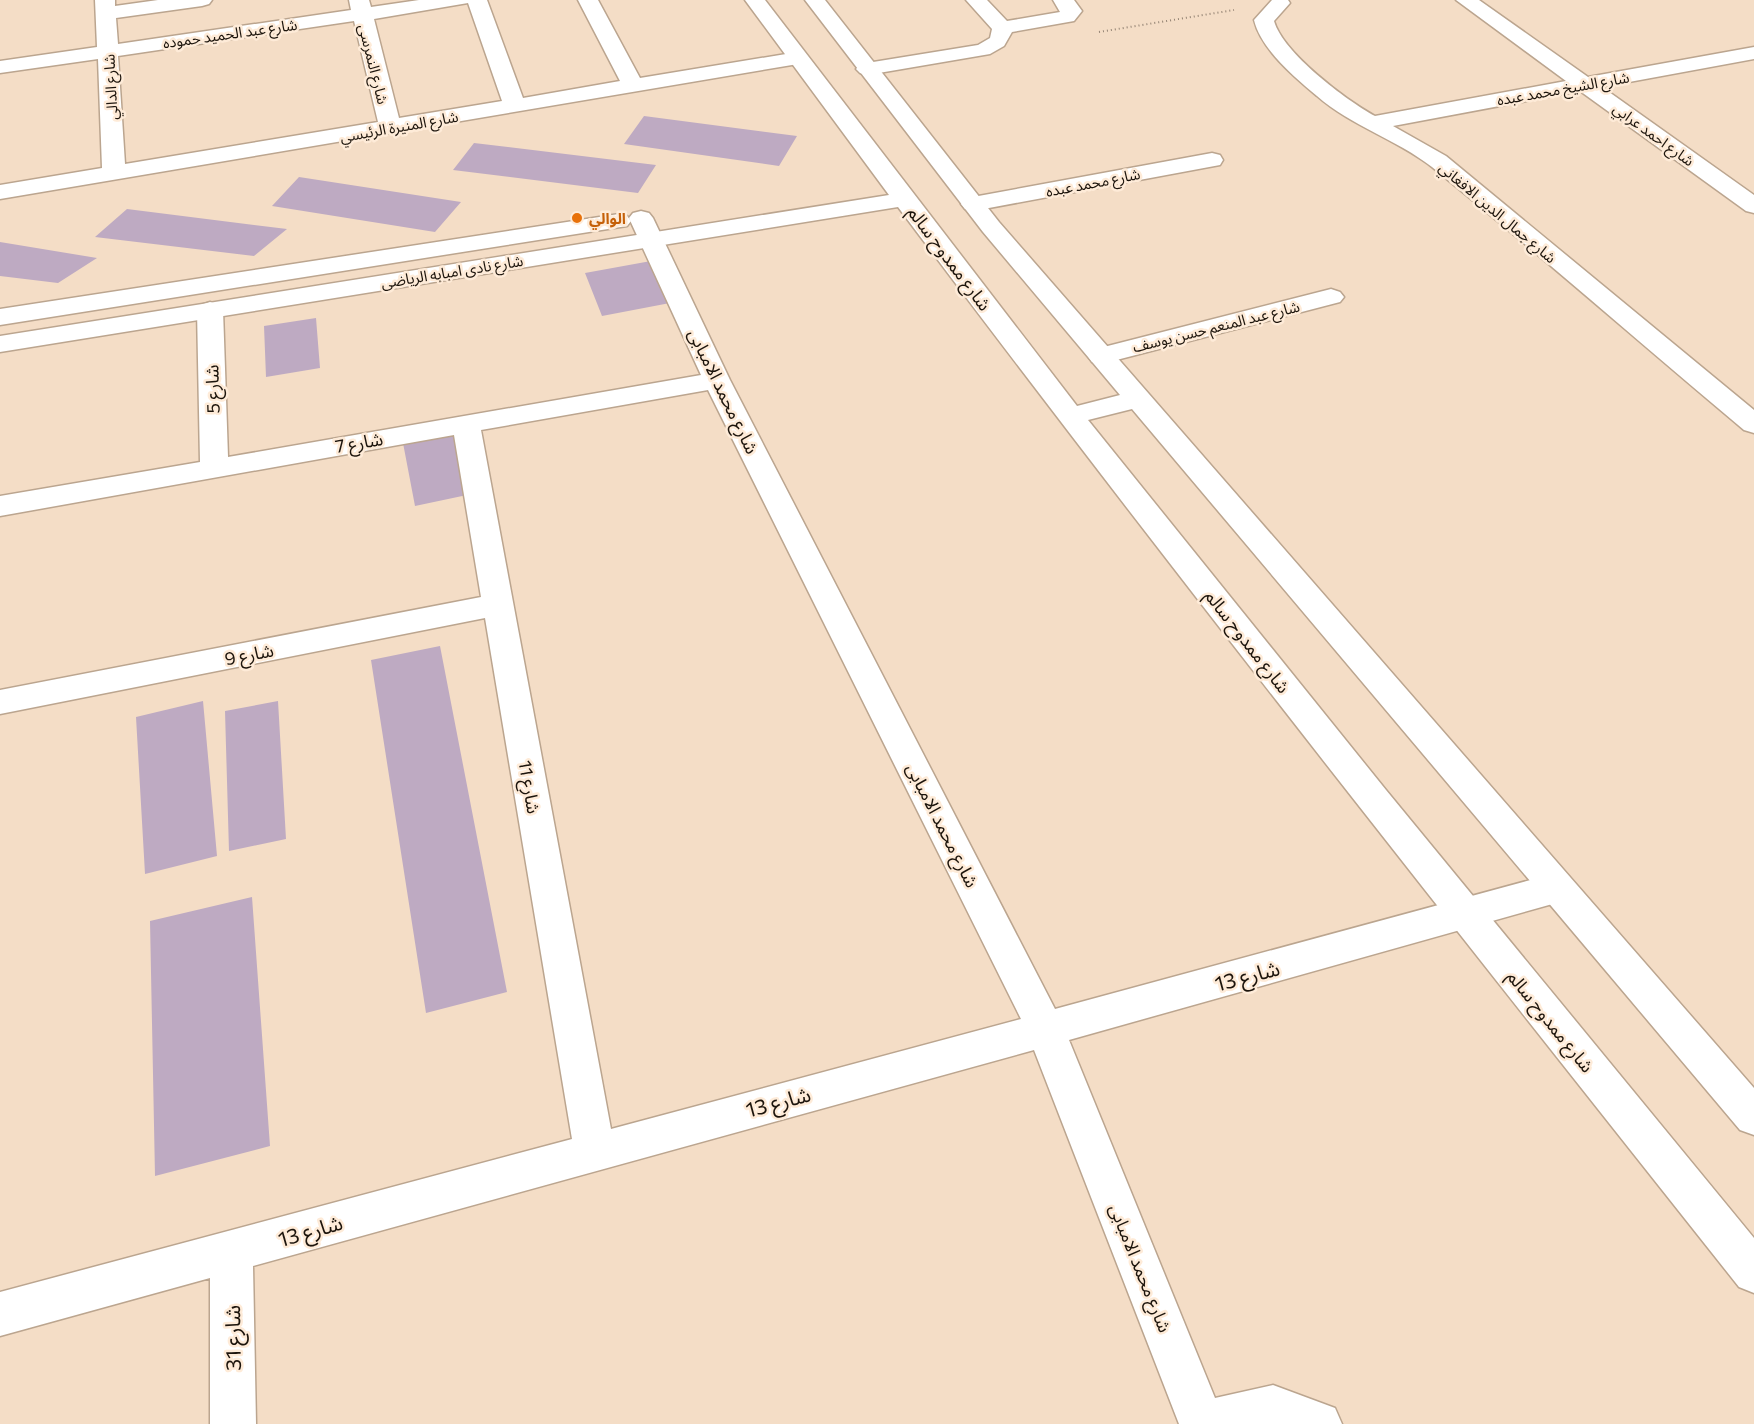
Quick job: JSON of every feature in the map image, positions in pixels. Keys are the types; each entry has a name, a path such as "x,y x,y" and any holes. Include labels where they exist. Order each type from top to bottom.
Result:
{"street":[{"path":"106,6 202,0"},
{"name":"شارع عبد الحميد حموده","path":"0,67 108,51 361,7 460,0"},
{"path":"477,0 515,106"},
{"path":"588,0 633,86"},
{"name":"شارع ممدوح سالم","path":"755,0 1070,416 1465,915 1754,1272"},
{"path":"814,0 973,204 1101,356 1556,888 1748,1100"},
{"path":"976,0 1002,28"},
{"path":"1002,28 1068,17 1072,11 1063,0"},
{"name":"شارع احمد عرابي","path":"1466,0 1754,206"},
{"name":"شارع جمال الدين الافغاني","path":"1282,1 1264,20 1267,32 1328,95 1438,161 1754,424"},
{"name":"شارع الدالي","path":"106,6 114,173"},
{"name":"شارع النمرسى","path":"361,7 390,127"},
{"path":"867,69 983,50 999,40 1002,28"},
{"name":"شارع الشيخ محمد عبده","path":"1372,123 1754,53"},
{"name":"شارع المنيرة الرئيسي","path":"0,192 798,58"},
{"name":"شارع محمد عبده","path":"973,204 1212,160"},
{"name":"شارع نادى امبابه الرياضى","path":"0,316 646,229 897,189"},
{"name":"شارع نادى امبابه الرياضى","path":"0,344 210,310 646,229"},
{"name":"شارع محمد الامبابى","path":"646,229 717,380 1046,1030 1202,1424"},
{"name":"شارع عبد المنعم حسن يوسف","path":"1101,356 1331,297"},
{"name":"شارع 5","path":"210,310 214,468"},
{"name":"شارع 7","path":"0,506 717,380"},
{"path":"1070,416 1138,399"},
{"name":"شارع 11","path":"466,423 594,1150"},
{"name":"شارع 9","path":"0,702 498,605"},
{"name":"شارع 13","path":"0,1314 594,1150 1046,1030 1556,888"},
{"name":"شارع 31","path":"231,1252 232,1424"},
{"path":"1202,1424 1273,1408 1318,1424"}],"path":[{"path":"1088,34 1202,16"}],"building":[{"path":"644,116 797,136 779,166 624,144"},
{"path":"474,143 656,165 638,193 453,170"},
{"path":"299,177 461,202 435,232 272,206"},
{"path":"127,209 287,229 254,256 95,237"},
{"path":"0,242 97,258 58,283 0,276"},
{"path":"651,261 670,303 602,316 585,273"},
{"path":"316,318 320,368 266,377 264,326"},
{"path":"453,434 467,495 415,506 403,443"},
{"path":"440,646 507,992 426,1013 371,660"},
{"path":"203,701 217,856 145,874 136,717"},
{"path":"278,701 286,839 229,851 225,711"},
{"path":"252,897 270,1146 155,1176 150,921"}],"place":[{"name":"الوالي","path":"577,218"}]}
